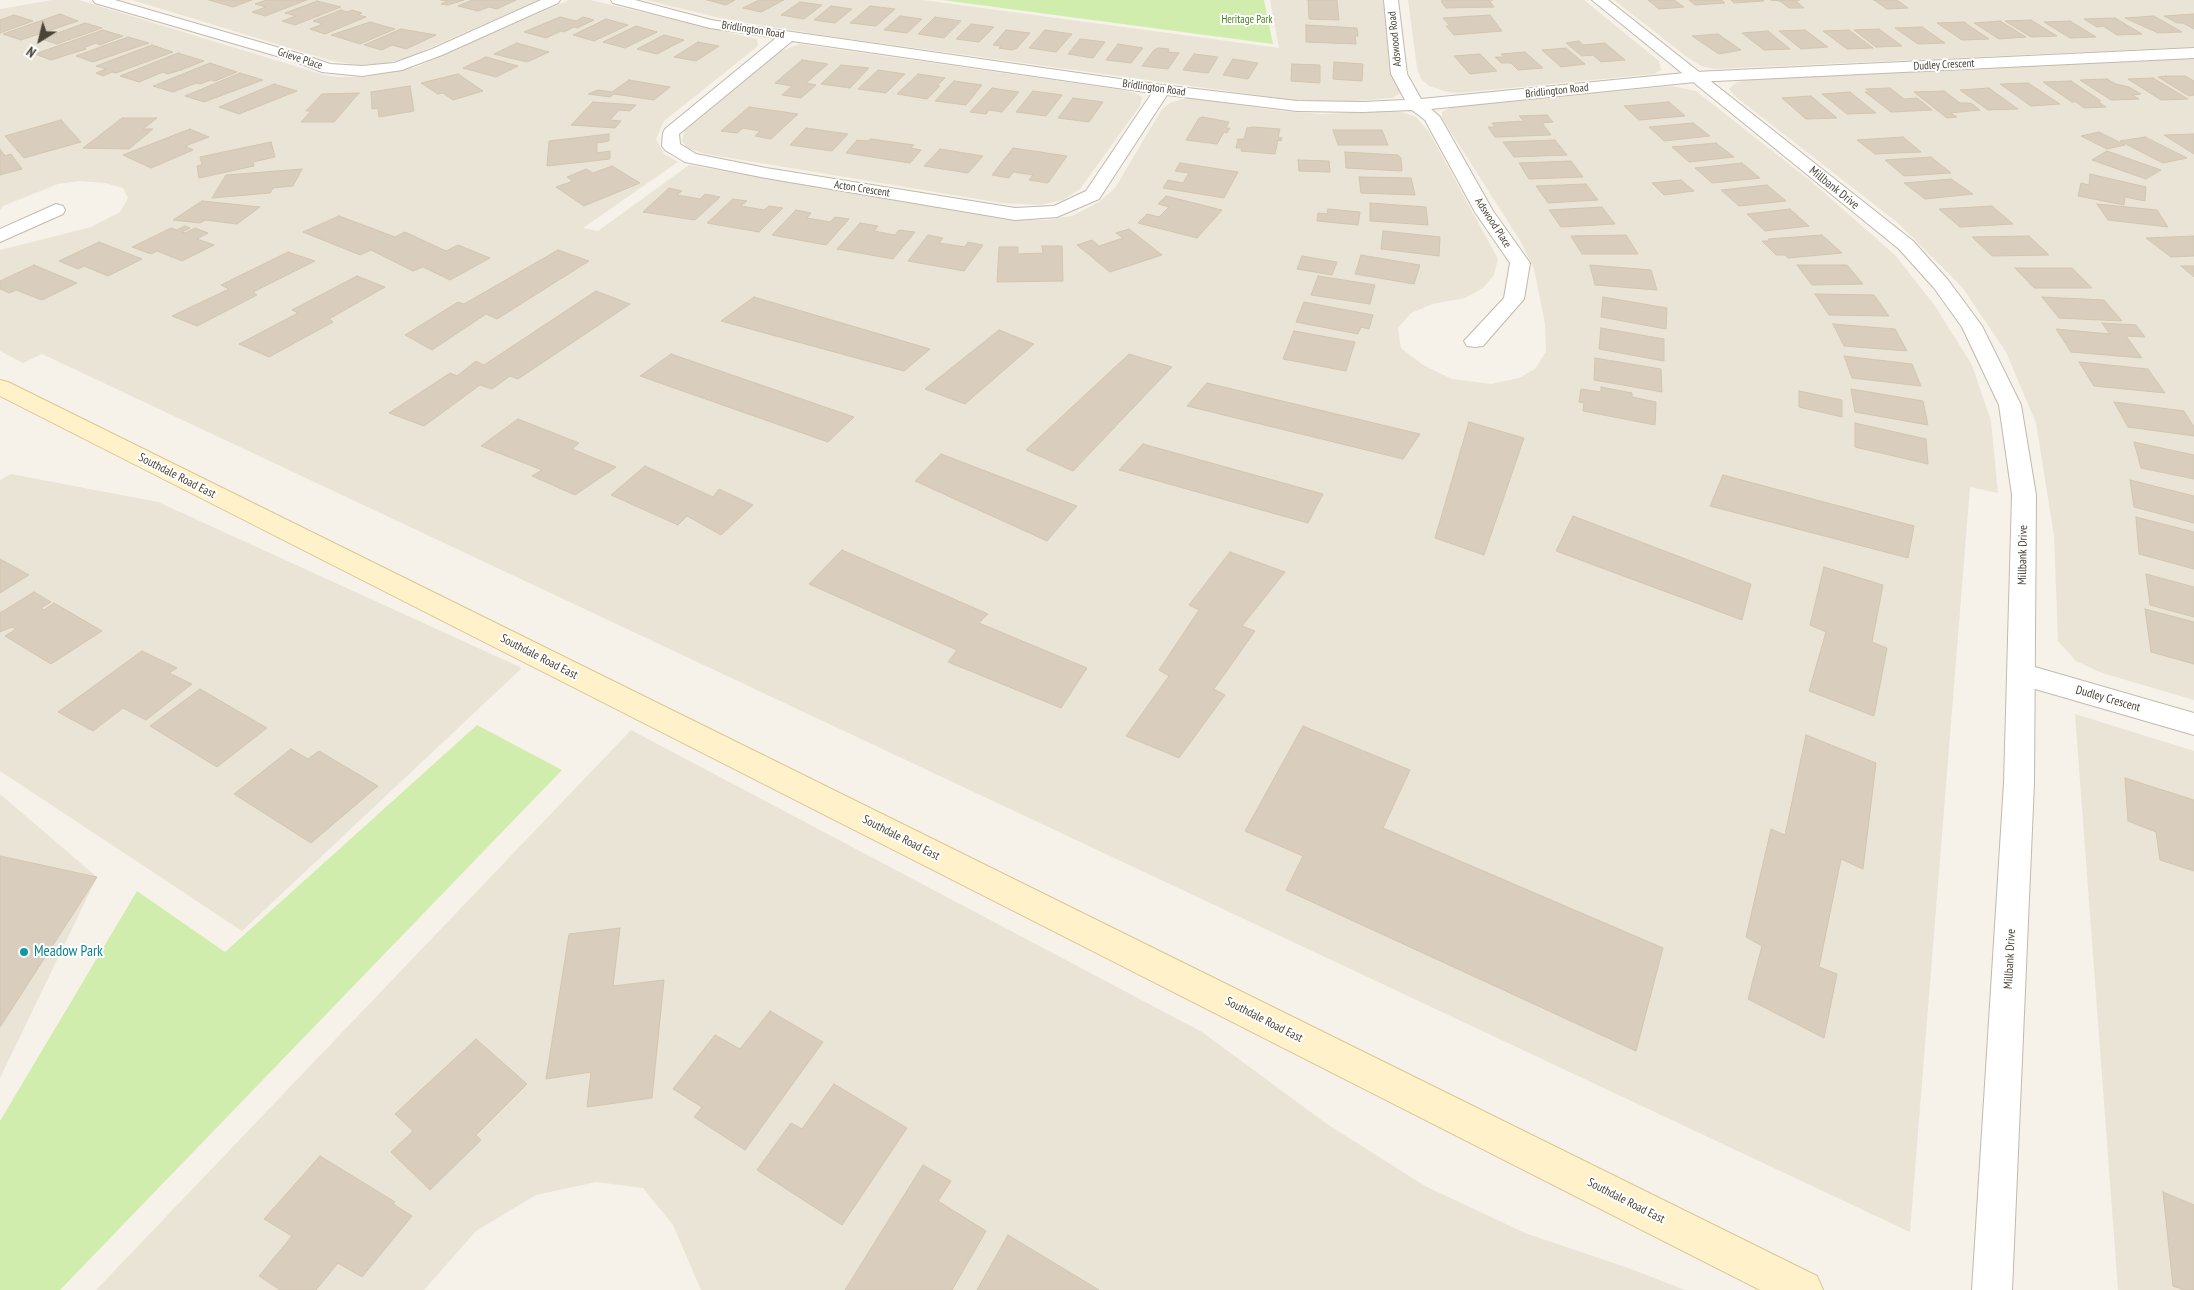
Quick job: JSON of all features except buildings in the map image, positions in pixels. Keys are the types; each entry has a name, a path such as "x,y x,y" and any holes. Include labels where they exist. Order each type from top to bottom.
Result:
{"main road":[{"name":"Southdale Road East","path":"0,387 1803,1290"}],"street":[{"name":"Grieve Place","path":"100,0 299,58 328,69 362,72 397,66 437,52 553,0"},
{"name":"Bridlington Road","path":"618,0 710,24 1162,90 1297,106 1363,107 1448,103 1695,77"},
{"name":"Adswood Road","path":"1391,0 1399,74 1416,105"},
{"name":"Millbank Drive","path":"1599,0 1906,245 1941,284 1972,326 2010,405 2024,495 2019,784 1992,1290"},
{"name":"Acton Crescent","path":"788,36 672,133 671,146 691,158 766,174 1015,214 1057,211 1093,195 1162,90"},
{"name":"Dudley Crescent","path":"1695,77 2194,53"},
{"name":"Adswood Place","path":"1416,105 1432,117 1484,212 1520,263 1514,299 1475,340"},
{"path":"0,236 56,210"},
{"name":"Dudley Crescent","path":"2021,674 2194,724"}],"shaded area":[{"path":"52,0 79,0 324,75 338,77 364,77 416,67 569,0 590,0 757,39 758,46 664,121 656,139 664,154 678,162 583,228 598,231 689,165 1002,218 1045,220 1072,216 1099,202 1115,188 1162,109 1170,103 1182,99 1323,114 1402,112 1416,117 1429,132 1498,259 1494,275 1483,288 1465,298 1433,304 1411,313 1398,328 1401,348 1423,365 1452,379 1491,384 1519,378 1535,369 1546,352 1545,324 1534,269 1521,242 1442,118 1442,112 1452,107 1473,104 1672,86 1696,91 1812,182 1896,256 1935,306 1972,365 1991,421 1998,493 1970,487 1910,1232 42,354 23,363 0,351 0,250 91,227 120,212 128,198 123,188 105,183 79,181 58,184 3,206 0,210 0,9"},
{"path":"132,0 540,0 406,58 383,64 357,65 329,60"},
{"path":"646,0 923,0 1279,48 1270,0 1386,0 1402,86 1400,93 1393,98 1340,102 1300,101 828,36 724,19"},
{"path":"1408,0 1584,0 1659,61 1661,70 1654,74 1458,93 1447,92 1429,86 1421,79 1417,68"},
{"path":"1614,0 2194,0 2194,47 1714,69 1701,66 1687,57"},
{"path":"800,44 1122,90 1142,97 1140,106 1080,189 1063,200 1040,205 1002,203 706,154 686,148 682,141 685,128 777,52"},
{"path":"2194,57 2194,700 2102,673 2076,661 2058,641 2054,536 2036,423 2006,352 1962,287 1898,223 1736,97 1729,89 1735,83 1749,79"},
{"path":"11,474 158,502 522,668 242,931 0,771 0,480"},
{"path":"2075,714 2194,751 2194,1290 2118,1290"},
{"path":"631,730 1202,1032 1327,1124 1425,1186 1525,1233 1631,1269 1685,1290 701,1290 673,1225 643,1188 596,1182 536,1195 476,1231 424,1290 96,1290"},
{"name":"Meadow Park","path":"0,794 97,877 0,1078"}],"green space":[{"name":"Heritage Park","path":"942,0 1264,0 1273,44"},
{"path":"477,725 562,770 60,1290 0,1290 0,1121 137,891 225,952"}],"place":[{"name":"Meadow Park","path":"24,952"}]}
